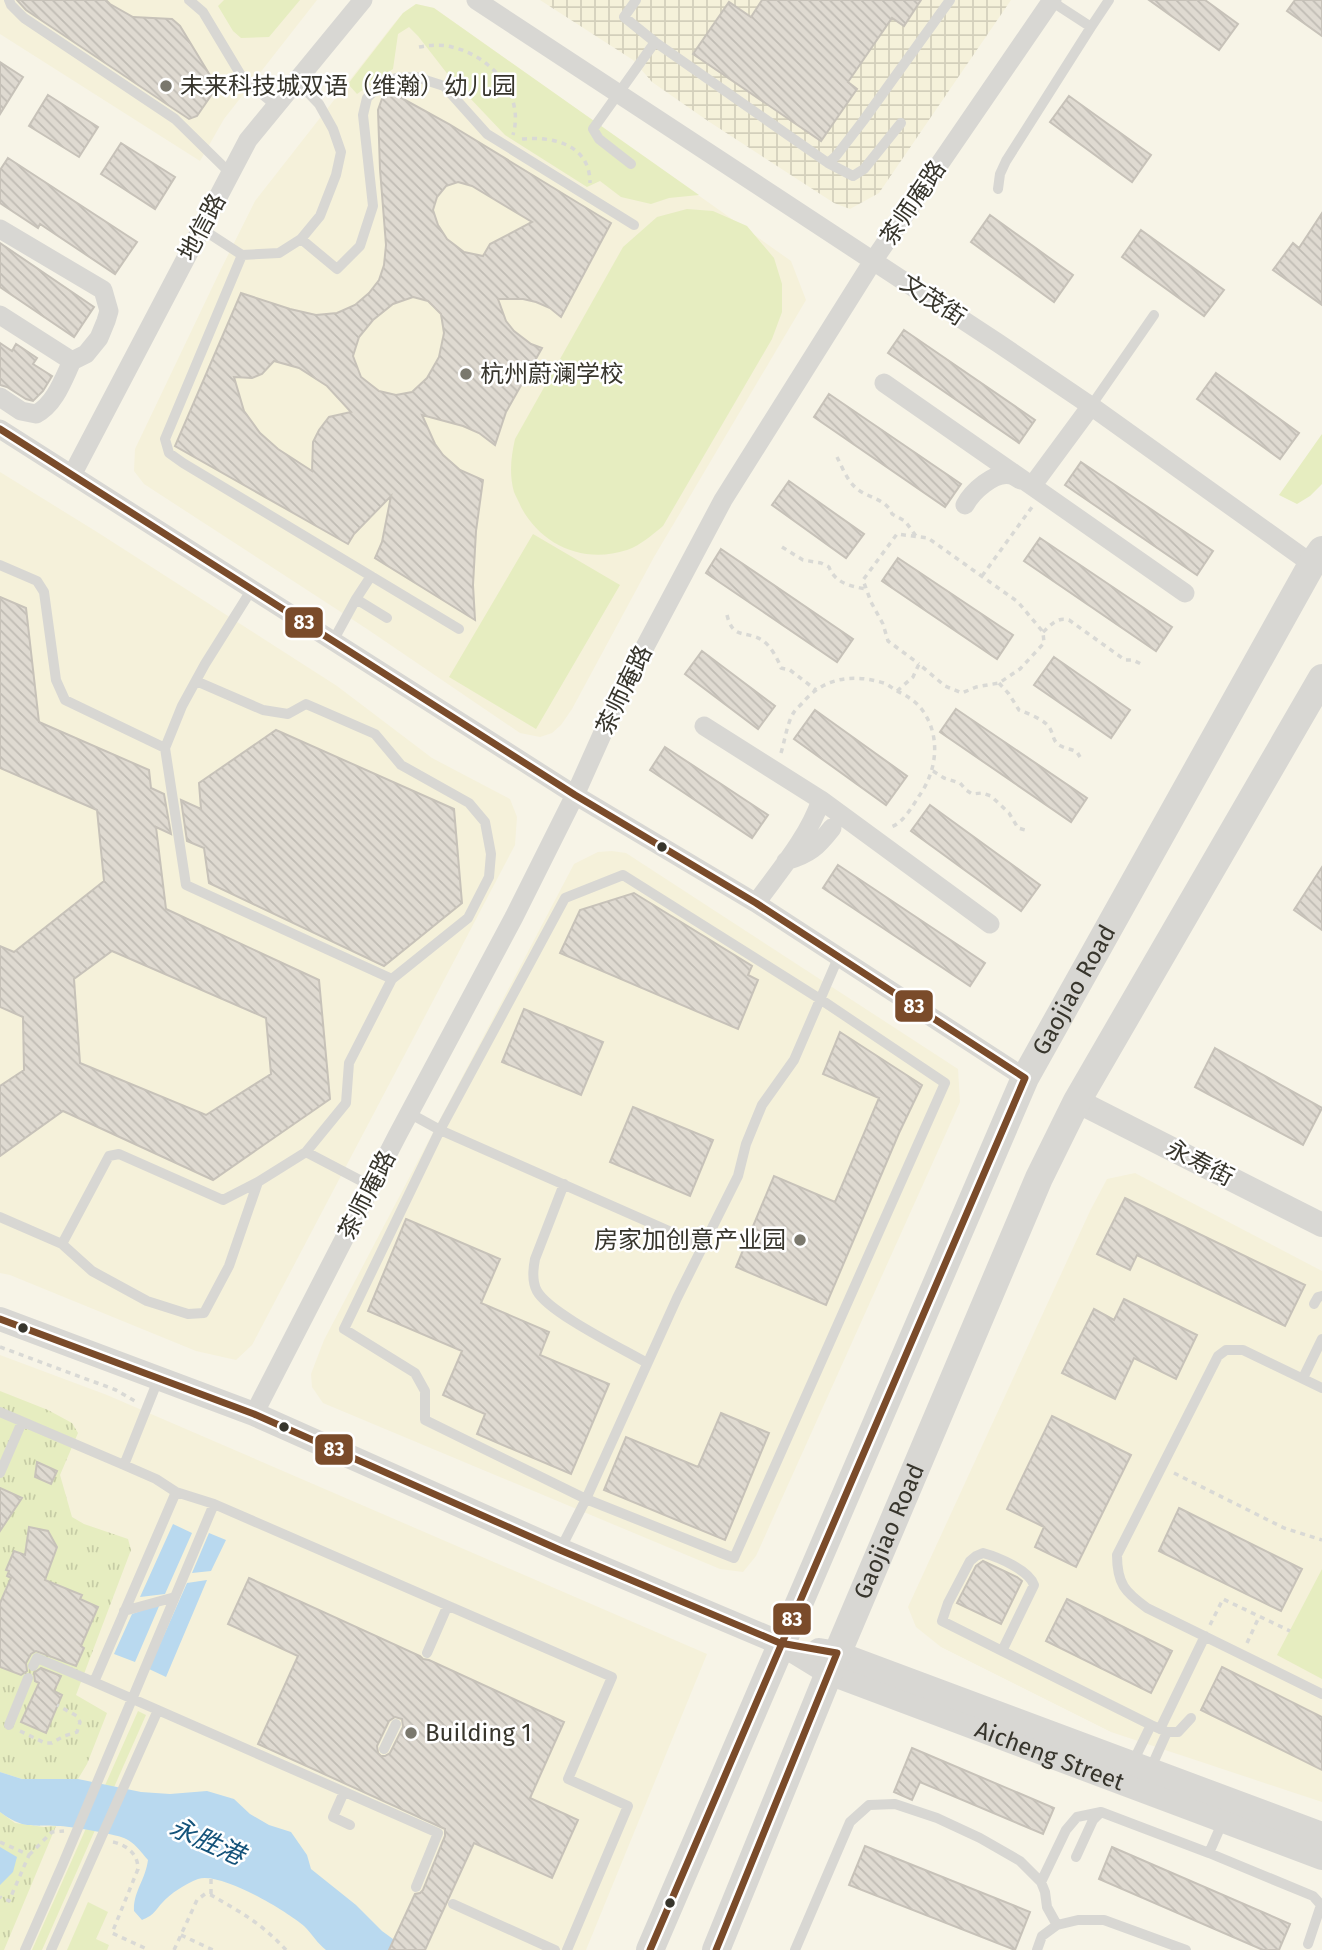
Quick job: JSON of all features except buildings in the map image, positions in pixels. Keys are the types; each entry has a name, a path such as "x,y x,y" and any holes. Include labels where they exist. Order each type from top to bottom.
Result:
{"main road":[{"name":"Gaojiao Road","path":"650,1950 1025,1079 1317,557"},
{"name":"Gaojiao Road","path":"716,1950 833,1663 1039,1178 1077,1101 1322,678"}],"street":[{"name":"地信路","path":"72,475 248,140 363,0"},
{"name":"文茂街","path":"476,0 1317,557"},
{"name":"茶师庵路","path":"254,1414 409,1113 514,917 575,794 622,690 723,500 873,261 1051,1"},
{"path":"0,229 103,290 109,311 99,338 86,355 72,361 45,410 36,414 21,411 0,397"},
{"path":"0,315 72,361"},
{"path":"884,383 1185,593"},
{"path":"1037,489 1091,406"},
{"path":"0,429 575,794 756,902 1025,1079"},
{"path":"965,505 980,486 1010,474 1037,489"},
{"path":"704,726 821,800 990,924"},
{"path":"756,902 786,861 818,810 821,800"},
{"path":"786,861 804,855 832,828"},
{"name":"永寿街","path":"1077,1101 1322,1226"},
{"name":"Aicheng Street","path":"0,1319 254,1414 560,1550 780,1643 1223,1821 1322,1858"},
{"name":"Aicheng Street","path":"833,1663 1141,1767 1322,1834"}],"lane":[{"path":"9,0 24,18 175,118 230,173"},
{"path":"188,0 203,12 242,77 276,106"},
{"path":"636,0 624,17 655,42 828,163 853,176 864,169 901,123"},
{"path":"828,163 863,121 950,0"},
{"path":"998,189 1000,174 1006,161 1110,0"},
{"path":"1051,1 1091,27"},
{"path":"631,164 598,139 593,129 655,42"},
{"path":"301,239 337,269 360,246 373,206 363,115 367,98 378,88 397,78 416,77 444,86 487,134 634,225"},
{"path":"202,229 242,255 279,253 301,239 320,216 336,175 341,152 333,129 319,104 296,81"},
{"path":"242,255 165,439 169,453 459,629"},
{"path":"1091,406 1154,315"},
{"path":"0,565 37,581 44,592 56,680 65,700 165,748"},
{"path":"333,641 371,576"},
{"path":"252,589 182,706 165,748 186,885 392,979"},
{"path":"356,599 387,618"},
{"path":"62,1244 109,1156 119,1154 223,1200 306,1152 346,1103 349,1063 392,979 468,918 489,877 491,854 485,822 469,803 401,765 375,734 306,704 288,713 263,710 196,681"},
{"path":"623,875 820,999 946,1083 734,1558 586,1499 425,1420 425,1391 415,1373 344,1329 440,1130 565,898 623,875"},
{"path":"560,1550 738,1176 746,1144 762,1105 794,1060 838,958"},
{"path":"409,1113 440,1130 704,1246"},
{"path":"306,1152 371,1186"},
{"path":"0,1217 62,1244 92,1271 147,1301 188,1314 204,1313 229,1266 258,1182"},
{"path":"564,1184 535,1259 533,1271 537,1290 552,1308 647,1363"},
{"path":"1303,1378 1322,1339"},
{"path":"1321,1385 1252,1353 1234,1349 1226,1350 1218,1356 1117,1555 1117,1569 1121,1583 1129,1595 1147,1608 1322,1694"},
{"path":"124,1465 158,1379"},
{"path":"0,1412 156,1479 176,1492 214,1504 612,1677 568,1779 628,1806 567,1950"},
{"path":"0,1473 22,1422"},
{"path":"94,1682 176,1492"},
{"path":"24,1950 214,1504"},
{"path":"1002,1651 1034,1585 1025,1572 983,1553 970,1561 942,1621 1002,1651 1159,1729 1178,1732 1191,1718"},
{"path":"124,1611 175,1597"},
{"path":"427,1653 447,1606"},
{"path":"1141,1767 1205,1636"},
{"path":"33,1666 37,1658 363,1797 439,1833 416,1887"},
{"path":"9,1725 28,1678"},
{"path":"51,1950 158,1710"},
{"path":"384,1749 396,1724"},
{"path":"1141,1767 1159,1729"},
{"path":"344,1791 333,1817 350,1825"},
{"path":"795,1950 850,1822 869,1805 895,1804 937,1818 981,1838 1020,1861 1041,1882 1047,1907 1057,1925"},
{"path":"1076,1857 1093,1820 1101,1812"},
{"path":"1041,1882 1066,1830 1077,1817 1101,1812 1312,1896 1322,1905 1308,1944"},
{"path":"1209,1853 1223,1821"},
{"path":"453,1904 555,1950"},
{"path":"1037,1950 1042,1936 1057,1925 1078,1920 1104,1920 1186,1950"}],"path":[{"path":"419,47 450,46 485,61 500,75 514,101 516,116 512,140 542,138 568,144 575,149 586,164 591,180 587,196"},
{"path":"837,457 855,487 890,508 892,514 905,521 916,536"},
{"path":"982,576 1037,489"},
{"path":"897,534 916,536 928,538 1018,602 1043,632 1044,643 1020,669 999,683 962,692 945,686 888,641 863,580 897,534"},
{"path":"782,547 803,560 829,567 838,580 866,589"},
{"path":"727,615 730,626 740,634 769,646 781,668 790,670 816,690"},
{"path":"1043,632 1061,618 1069,620 1125,660 1133,660 1143,665"},
{"path":"897,691 913,677 919,664"},
{"path":"781,775 779,761 793,713 816,690 834,680 849,678 886,684 908,696 922,710 932,730 935,755 933,771 923,792 896,825 869,836"},
{"path":"999,683 1019,710 1045,723 1051,728 1053,739 1060,746 1077,752 1080,757"},
{"path":"933,771 960,783 972,794 991,796 1009,813 1018,828 1025,830"},
{"path":"0,1347 116,1390 145,1408"},
{"path":"1162,1467 1284,1528 1322,1540"},
{"path":"1205,1636 1223,1599 1290,1631"},
{"path":"1241,1654 1259,1617"},
{"path":"9,1725 45,1743 52,1743 77,1732 80,1722 77,1716 57,1705"},
{"path":"0,1842 29,1855 9,1901 0,1897"},
{"path":"121,1843 138,1860 138,1869 112,1933 149,1950"},
{"path":"211,1879 211,1895"},
{"path":"174,1950 197,1900 205,1894 252,1919 286,1950"},
{"path":"181,1935 213,1950"}],"shaded area":[{"name":"未来科技城双语（维瀚）幼儿园","path":"0,0 317,0 224,119 200,161 0,34"},
{"path":"540,0 1011,0 879,193 850,209 834,203 708,121 652,82 633,60"},
{"name":"杭州蔚澜学校","path":"416,4 434,8 791,261 806,300 654,557 572,709 552,733 540,737 520,733 367,629 144,484 134,471 135,449 255,201 392,26 403,13"},
{"path":"0,472 337,686 432,758 510,799 517,817 515,845 252,1345 236,1360 196,1351 0,1273"},
{"path":"598,852 626,853 958,1069 960,1102 756,1556 743,1572 720,1569 323,1403 312,1387 311,1374 324,1340 574,864"},
{"path":"1135,1173 1322,1271 1322,1802 1111,1732 941,1647 916,1627 908,1607 1090,1211 1107,1179"},
{"path":"0,1355 107,1395 707,1654 586,1950 0,1950"}],"green space":[{"path":"224,0 300,0 269,37 241,38 233,31 218,6"},
{"path":"416,4 434,8 699,195 669,198 651,204 621,197 600,181 587,187 505,135 449,76 409,27 398,34 393,69 357,94 348,84 403,13"},
{"path":"687,209 713,211 747,226 774,258 782,284 782,312 772,339 663,526 646,540 627,550 611,554 580,553 552,541 540,532 521,507 512,485 515,439 623,247 657,217"},
{"path":"1322,434 1322,484 1297,504 1279,495"},
{"path":"533,534 620,585 536,729 449,677"},
{"path":"0,1391 48,1410 72,1423 78,1433 60,1475 72,1517 84,1524 128,1539 131,1550 76,1695 107,1713 87,1764 78,1779 22,1779 0,1772"},
{"path":"1322,1569 1322,1679 1277,1655"},
{"path":"138,1711 146,1715 42,1950 32,1950"},
{"path":"0,1812 15,1823 56,1826 4,1950 0,1950"},
{"path":"88,1902 108,1912 96,1939 109,1945 107,1950 67,1950"}],"water":[{"path":"173,1524 192,1533 165,1594 140,1597"},
{"path":"209,1533 226,1540 211,1571 192,1573"},
{"path":"207,1580 166,1677 149,1669 187,1583"},
{"path":"160,1604 135,1662 114,1654 132,1614"},
{"name":"永胜港","path":"0,1772 22,1779 78,1779 141,1792 170,1794 207,1791 234,1799 250,1814 269,1825 291,1832 307,1855 311,1869 408,1950 326,1950 304,1926 283,1911 237,1886 208,1878 198,1879 178,1889 142,1920 134,1911 134,1904 148,1860 137,1848 128,1840 111,1834 63,1826 28,1825 15,1821 0,1812"},
{"path":"0,1847 17,1857 13,1872 0,1885"}],"transit line":[{"name":"83","path":"0,429 575,795 756,903 1025,1078 650,1950"},
{"name":"83","path":"0,1319 254,1414 560,1550 780,1643 837,1653 716,1950"}],"place":[{"name":"未来科技城双语（维瀚）幼儿园","path":"166,86"},
{"name":"杭州蔚澜学校","path":"466,374"},
{"name":"房家加创意产业园","path":"800,1240"},
{"name":"Building 1","path":"411,1733"}]}
